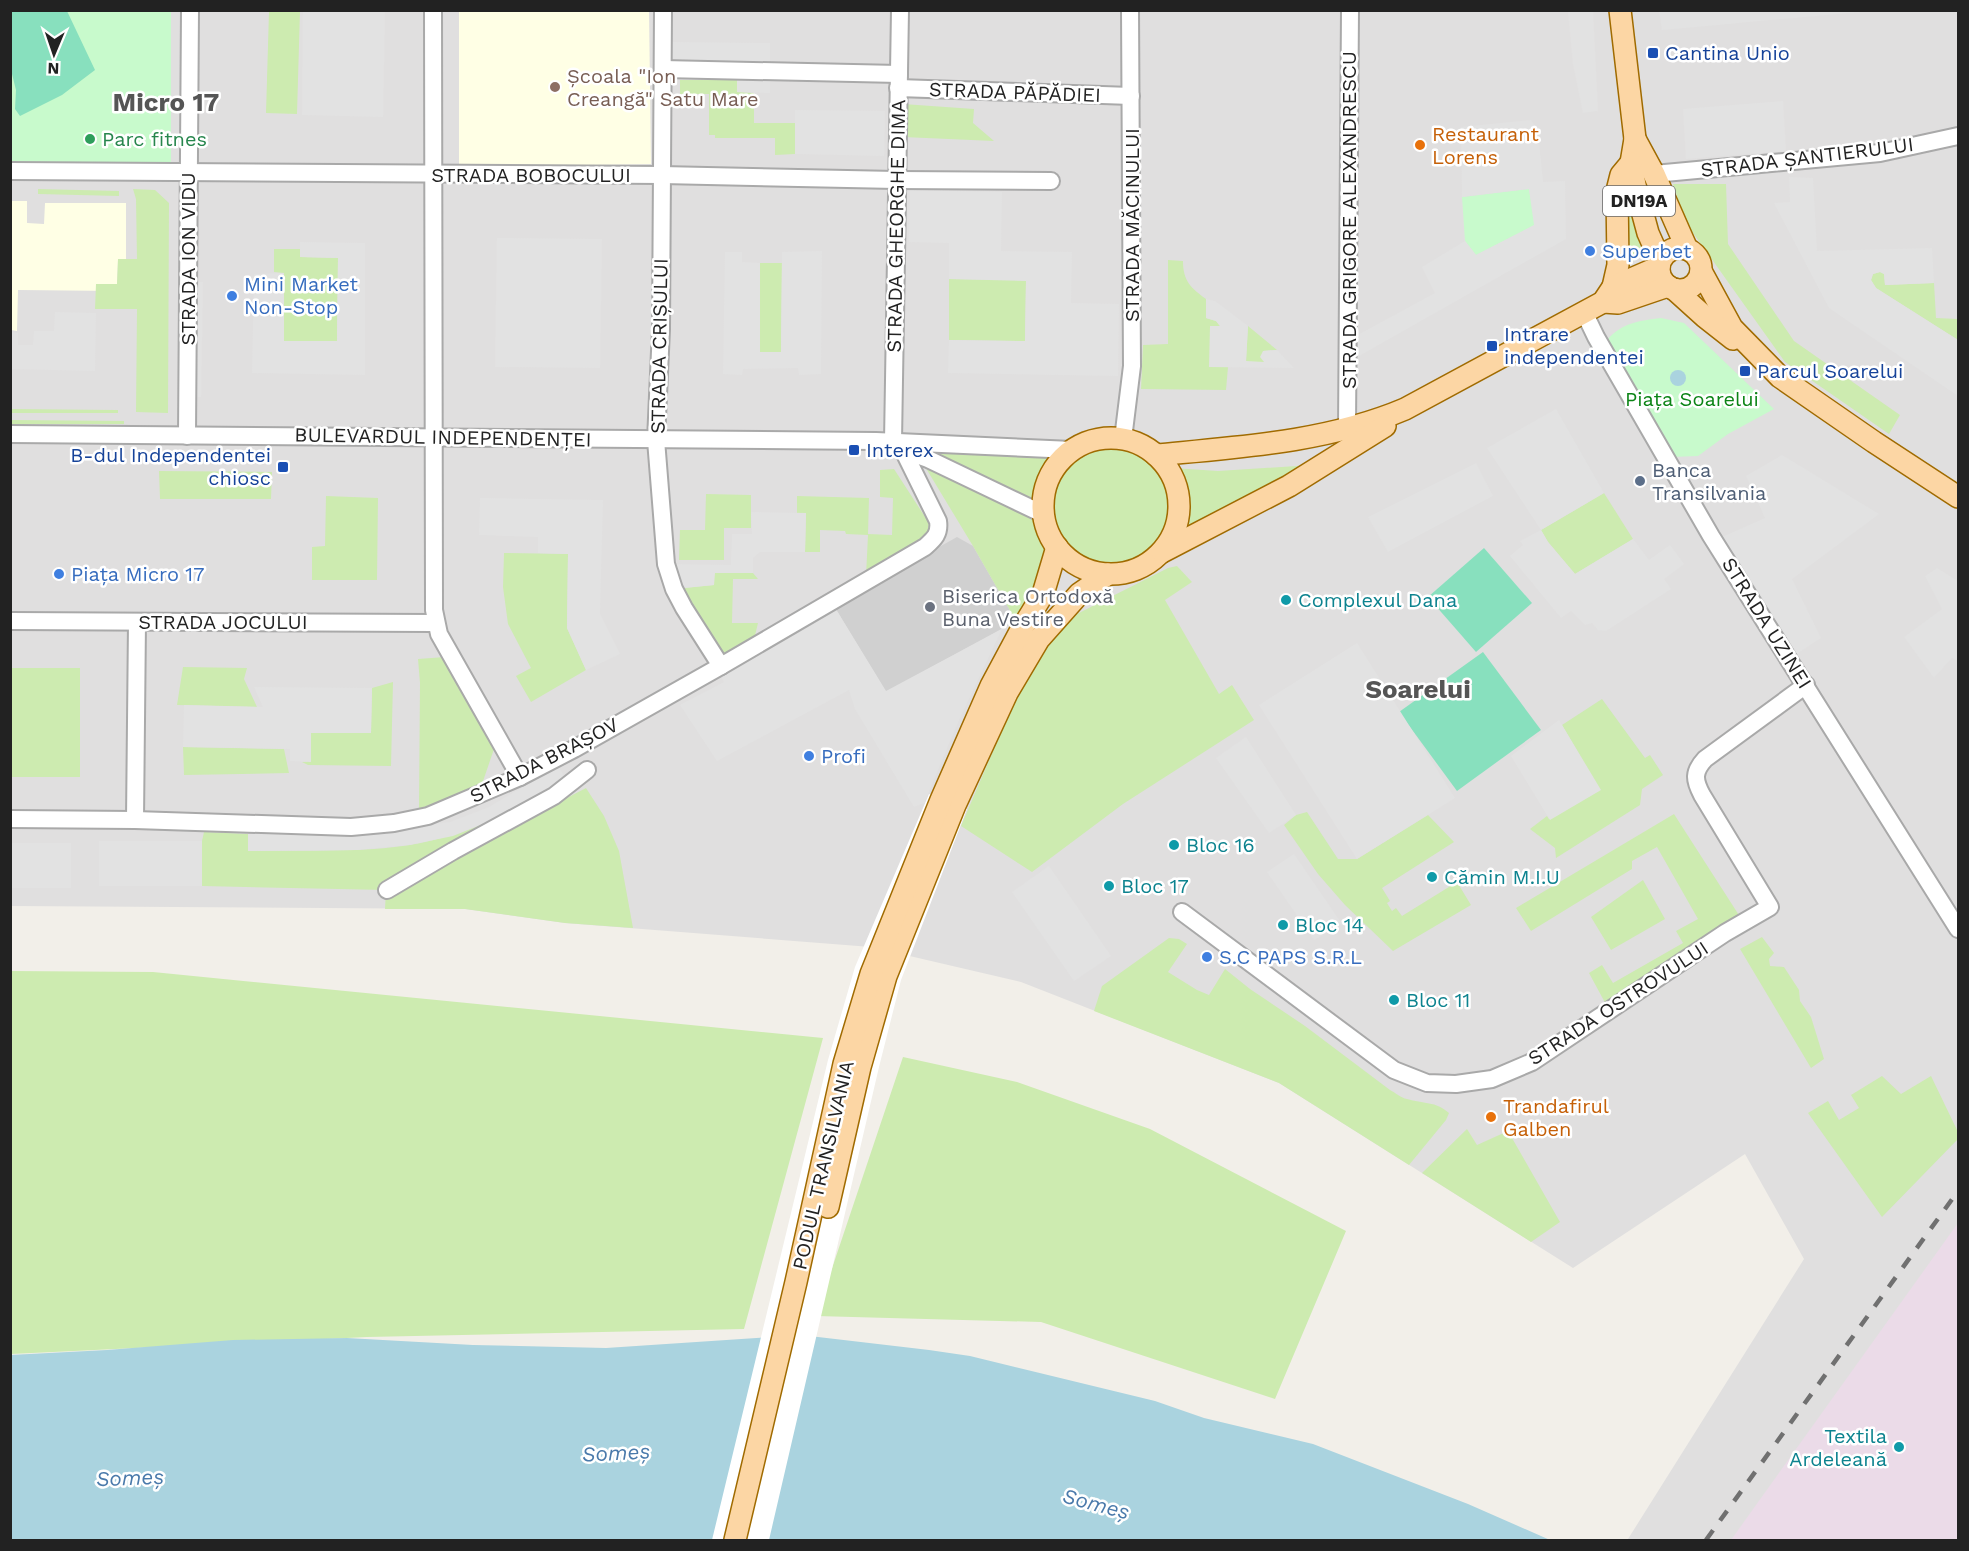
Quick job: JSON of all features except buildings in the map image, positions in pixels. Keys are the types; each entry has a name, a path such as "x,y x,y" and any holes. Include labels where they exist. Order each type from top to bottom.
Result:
{"main road":[{"name":"DN19A","path":"1620,10 1635,140 1631,163 1642,215 1665,275"},
{"name":"DN19A","path":"1635,140 1654,174 1687,249"},
{"path":"1600,300 1618,265 1617,191 1621,175 1631,163"},
{"path":"1665,275 1672,249 1687,249 1698,258 1701,271 1717,304 1732,328 1758,357 1780,377 1823,408 1959,497"},
{"path":"1665,275 1683,290 1698,280 1701,271"},
{"path":"1156,455 1240,447 1347,429 1380,419 1405,409 1600,300 1665,275"},
{"path":"1665,275 1705,318 1758,357"},
{"path":"1159,554 1289,486 1457,380"},
{"name":"BULEVARDUL INDEPENDENȚEI","path":"1123,439 1146,447 1165,464 1176,484 1179,509 1173,533 1159,554 1148,563 1135,569 1108,574 1079,566 1057,547 1048,531 1043,514 1044,493 1057,465 1072,450 1091,441 1123,439"},
{"path":"948,802 991,686 1043,594 1057,547"},
{"path":"948,802 1039,639 1073,599 1108,574"},
{"name":"PODUL TRANSILVANIA","path":"735,1540 794,1294 844,1064 871,974 948,802"},
{"name":"PODUL TRANSILVANIA","path":"750,1540 863,1056 886,976 948,802"}],"street":[{"name":"STRADA ION VIDU","path":"187,436 190,10"},
{"path":"433,10 435,623 447,650 520,777"},
{"name":"STRADA CRIȘULUI","path":"663,10 661,329 656,440 667,572 684,608 721,666"},
{"name":"STRADA GHEORGHE DIMA","path":"891,444 900,10"},
{"name":"STRADA MĂCINULUI","path":"1123,439 1132,366 1130,10"},
{"name":"STRADA GRIGORE ALEXANDRESCU","path":"1347,429 1350,10"},
{"name":"STRADA PĂPĂDIEI","path":"663,69 1131,96"},
{"name":"STRADA ȘANTIERULUI","path":"1654,174 1880,153 1959,136"},
{"name":"STRADA BOBOCULUI","path":"10,171 1051,181"},
{"name":"STRADA UZINEI","path":"1600,300 1596,337 1711,536 1959,929"},
{"name":"BULEVARDUL INDEPENDENȚEI","path":"10,434 656,440 1072,450"},
{"name":"BULEVARDUL INDEPENDENȚEI","path":"891,444 928,459 1043,514"},
{"name":"STRADA BRAȘOV","path":"10,819 135,820 351,827 394,823 428,816 520,777 721,666 925,547 935,538 939,530 938,521 891,444"},
{"name":"STRADA JOCULUI","path":"10,621 435,623"},
{"path":"135,820 137,622"},
{"name":"STRADA OSTROVULUI","path":"1182,912 1394,1070 1427,1083 1456,1084 1492,1079 1532,1062 1725,933 1770,908 1702,795 1696,782 1696,772 1705,759 1806,685"},
{"path":"387,890 453,850 554,796 587,770"}],"shaded area":[{"path":"1659,10 1870,10 1870,11 1662,30"},
{"path":"11,11 1958,11 1958,1540 1628,1539 1804,1259 1745,1154 1573,1268 1279,1083 1021,982 871,947 565,923 465,909 11,906"},
{"path":"303,11 385,11 383,117 302,115"},
{"name":"Școala \"Ion Creangă\" Satu Mare","path":"459,11 649,11 651,164 459,167"},
{"path":"1568,11 1593,11 1598,111 1583,113 1573,64"},
{"path":"672,42 770,43 770,93 737,92 737,80 671,80"},
{"path":"1783,101 1786,151 1686,159 1683,109"},
{"path":"795,110 885,111 884,156 795,154"},
{"path":"1531,120 1538,131 1543,182 1565,181 1566,239 1359,356 1354,337 1435,293 1422,267 1465,241 1476,255 1534,225 1529,189 1462,197 1461,127"},
{"path":"1789,177 1813,178 1817,251 1932,248 1934,283 1885,285 1884,274 1880,272 1873,274 1871,280 1876,288 1958,340 1958,396 1829,308 1774,203 1790,202"},
{"path":"910,190 1002,192 1001,251 1072,252 1071,303 1119,304 1118,376 948,373 949,340 1025,341 1026,281 949,279 949,243 909,242"},
{"path":"11,201 27,201 27,223 44,224 45,203 126,203 126,259 118,259 117,291 18,290 17,331 11,330"},
{"path":"497,238 602,239 600,368 495,367"},
{"path":"300,242 365,243 365,375 252,373 254,274 284,273 284,341 337,341 338,258 300,257"},
{"path":"822,251 821,374 799,375 798,368 743,369 742,375 723,374 725,252 742,252 742,262 760,263 760,352 781,352 782,252"},
{"path":"193,282 203,282 201,397 192,397"},
{"path":"1206,299 1215,301 1248,326 1246,361 1264,362 1260,357 1263,351 1277,350 1294,368 1209,367 1210,326 1220,326 1216,321 1206,318"},
{"path":"55,312 96,313 95,371 11,369 11,332 18,333 18,345 33,345 34,331 54,331"},
{"path":"1556,409 1604,493 1541,530 1487,448"},
{"path":"1782,455 1879,514 1792,579 1821,638 1792,657 1713,541 1765,518 1746,476"},
{"path":"1476,463 1493,496 1388,552 1368,517"},
{"path":"480,498 603,500 600,614 620,654 586,670 567,628 568,554 538,553 538,537 479,535"},
{"path":"751,512 806,513 805,552 760,552 753,558 753,573 715,573 714,585 674,589 666,564 731,565 732,534 752,534"},
{"path":"1541,530 1575,574 1633,539 1649,560 1670,545 1684,564 1664,579 1671,589 1606,631 1598,630 1592,623 1585,625 1571,611 1561,618 1510,556 1523,545 1520,541"},
{"path":"957,537 973,546 1016,621 886,692 834,606"},
{"path":"1937,568 1958,581 1958,661 1952,658 1934,678 1904,637 1942,609 1925,576"},
{"path":"834,606 886,691 1002,629 959,720 924,803 914,807 855,709 849,690 717,761 680,705 724,682 717,668"},
{"path":"1357,643 1455,798 1357,859 1259,705"},
{"path":"254,687 372,688 371,733 311,733 311,762 290,761 290,749 183,747 184,705 263,707"},
{"path":"1559,720 1601,790 1550,820 1511,756"},
{"path":"1246,737 1296,815 1269,833 1216,758"},
{"path":"558,766 567,781 493,820 453,836 409,845 357,850 248,851 248,834 357,834 450,822 489,807"},
{"path":"99,841 202,841 202,886 99,886"},
{"path":"11,843 71,843 71,888 11,888"},
{"path":"1294,854 1342,924 1314,940 1267,872"},
{"path":"1049,866 1111,956 1074,981 1012,892"},
{"path":"1958,1223 1958,1540 1731,1540"}],"green space":[{"path":"10,11 67,11 95,70 62,95 20,116 15,109 16,90 11,70"},
{"path":"11,11 171,11 171,173 11,171"},
{"path":"269,11 300,11 297,114 266,113"},
{"path":"680,80 737,80 737,92 754,93 754,123 795,123 795,154 775,155 775,138 715,138 715,135 709,135 709,94 680,94"},
{"path":"903,104 974,109 973,123 994,141 903,137"},
{"path":"1673,184 1726,184 1728,244 1794,341 1900,415 1889,434 1785,362 1686,223"},
{"path":"38,189 119,191 119,196 38,194"},
{"path":"133,189 155,190 169,203 168,413 136,412 137,309 95,309 96,284 117,284 118,259 137,259 136,199"},
{"path":"1529,189 1535,225 1476,255 1465,241 1462,197"},
{"path":"1625,195 1643,254 1621,269"},
{"path":"274,249 300,249 301,257 338,258 337,341 283,341 284,273 274,272"},
{"path":"1168,260 1183,261 1186,279 1206,299 1206,318 1216,321 1220,326 1210,327 1228,367 1226,390 1141,389 1143,345 1168,344"},
{"path":"760,263 782,263 781,352 760,352"},
{"path":"1880,272 1884,274 1885,285 1934,283 1936,318 1958,319 1958,340 1876,288 1871,280 1873,274"},
{"path":"949,279 1026,280 1025,341 949,340"},
{"name":"Piața Soarelui","path":"1661,318 1684,323 1774,409 1728,434 1698,456 1671,457 1607,340 1625,326"},
{"path":"1248,326 1277,350 1263,351 1265,362 1246,362"},
{"path":"11,409 118,410 118,413 11,413"},
{"path":"11,420 124,421 124,424 11,424"},
{"path":"1111,438 1137,443 1159,458 1174,480 1179,506 1174,532 1159,554 1137,569 1111,574 1085,569 1063,554 1048,532 1043,506 1048,480 1063,458 1085,443"},
{"path":"900,446 1064,453 1047,471 1044,478 1041,510"},
{"path":"921,460 1041,521 1050,547 1047,571 1016,621 973,546"},
{"path":"1312,465 1174,539 1181,521 1182,503 1173,468 1218,471"},
{"path":"894,469 929,523 928,539 866,576 868,535 820,530 820,552 805,552 806,513 797,513 797,496 869,498 868,534 892,535 893,498 880,497 880,470"},
{"path":"159,471 272,472 271,499 160,499"},
{"path":"1604,493 1633,539 1575,574 1541,530"},
{"path":"706,494 751,495 751,528 724,528 724,560 679,560 680,530 705,530"},
{"path":"326,496 378,498 377,580 312,580 312,547 325,546"},
{"path":"1484,548 1532,603 1476,652 1428,597"},
{"path":"504,553 568,554 567,628 586,670 531,702 516,676 531,668 508,624 503,587"},
{"path":"1177,566 1192,582 1165,600 1219,694 1232,685 1254,720 1123,804 1032,872 961,826 1020,688 1042,649 1071,617 1168,568"},
{"path":"714,573 753,573 758,579 733,579 732,623 758,623 752,648 721,666 674,589 714,585"},
{"path":"1483,652 1541,730 1457,791 1399,712"},
{"path":"445,657 494,749 481,787 419,809 420,683 418,659"},
{"path":"183,667 247,668 244,679 257,707 177,705"},
{"path":"11,668 80,668 80,777 11,777"},
{"path":"393,682 391,766 308,765 302,762 311,761 310,733 371,733 372,688"},
{"path":"1602,699 1645,758 1650,755 1663,775 1642,789 1640,805 1556,858 1555,848 1530,829 1547,816 1549,819 1600,790 1562,725"},
{"path":"183,747 284,749 289,773 184,775"},
{"path":"586,788 604,816 619,851 633,928 565,923 465,909 385,909 386,890 202,886 204,832 248,834 248,851 390,848 442,838 493,820 507,829"},
{"path":"1307,812 1338,859 1357,859 1428,815 1454,842 1382,888 1390,901 1387,903 1392,911 1396,908 1402,916 1457,882 1471,905 1393,951 1345,905 1318,874 1284,825 1296,815"},
{"path":"1674,814 1744,923 1609,1010 1589,973 1602,965 1613,983 1683,943 1676,931 1698,919 1657,847 1632,861 1632,869 1531,931 1516,908"},
{"path":"1643,880 1665,919 1611,950 1591,917"},
{"path":"1762,937 1774,953 1769,959 1770,966 1784,967 1799,990 1800,1001 1811,1017 1824,1059 1811,1068 1740,949"},
{"path":"1169,938 1179,939 1187,944 1168,972 1209,995 1225,969 1390,1090 1405,1098 1444,1109 1449,1113 1446,1120 1409,1165 1279,1083 1094,1011 1102,986"},
{"path":"10,971 153,972 823,1038 744,1329 367,1337 11,1354"},
{"path":"903,1057 1017,1082 1150,1129 1346,1231 1275,1399 1041,1322 816,1316"},
{"path":"1882,1076 1901,1094 1931,1076 1958,1132 1958,1139 1882,1217 1808,1113 1828,1101 1839,1120 1859,1108 1851,1095"},
{"path":"1467,1129 1477,1145 1508,1131 1560,1222 1531,1242 1422,1173"}],"water":[{"path":"1675,370 1681,370 1686,378 1684,384 1675,386 1670,381 1670,375"},
{"name":"Someș","path":"801,1335 970,1356 1155,1401 1204,1418 1313,1444 1468,1504 1550,1540 11,1540 10,1355 233,1340 347,1338 473,1345 606,1348"}],"pier":[{"path":"929,794 967,809 901,980 769,1540 712,1540 828,1060 855,967"}],"railway":[{"path":"1706,1540 1958,1191"}],"place":[{"name":"Cantina Unio","path":"1653,53"},
{"name":"Școala \"Ion Creangă\" Satu Mare","path":"555,87"},
{"name":"Parc fitnes","path":"90,139"},
{"name":"Restaurant Lorens","path":"1420,145"},
{"name":"Superbet","path":"1590,251"},
{"name":"Mini Market Non-Stop","path":"232,296"},
{"name":"Intrare independentei","path":"1492,346"},
{"name":"Parcul Soarelui","path":"1745,371"},
{"name":"Interex","path":"854,450"},
{"name":"B-dul Independentei chiosc","path":"283,467"},
{"name":"Banca Transilvania","path":"1640,481"},
{"name":"Piața Micro 17","path":"59,574"},
{"name":"Complexul Dana","path":"1286,600"},
{"name":"Biserica Ortodoxă Buna Vestire","path":"930,607"},
{"name":"Profi","path":"809,756"},
{"name":"Bloc 16","path":"1174,845"},
{"name":"Cămin M.I.U","path":"1432,877"},
{"name":"Bloc 17","path":"1109,886"},
{"name":"Bloc 14","path":"1283,925"},
{"name":"S.C PAPS S.R.L","path":"1207,957"},
{"name":"Bloc 11","path":"1394,1000"},
{"name":"Trandafirul Galben","path":"1491,1117"},
{"name":"Textila Ardeleană","path":"1899,1447"}],"district":[{"name":"Micro 17","path":"166,102"},
{"name":"Soarelui","path":"1418,689"}]}
